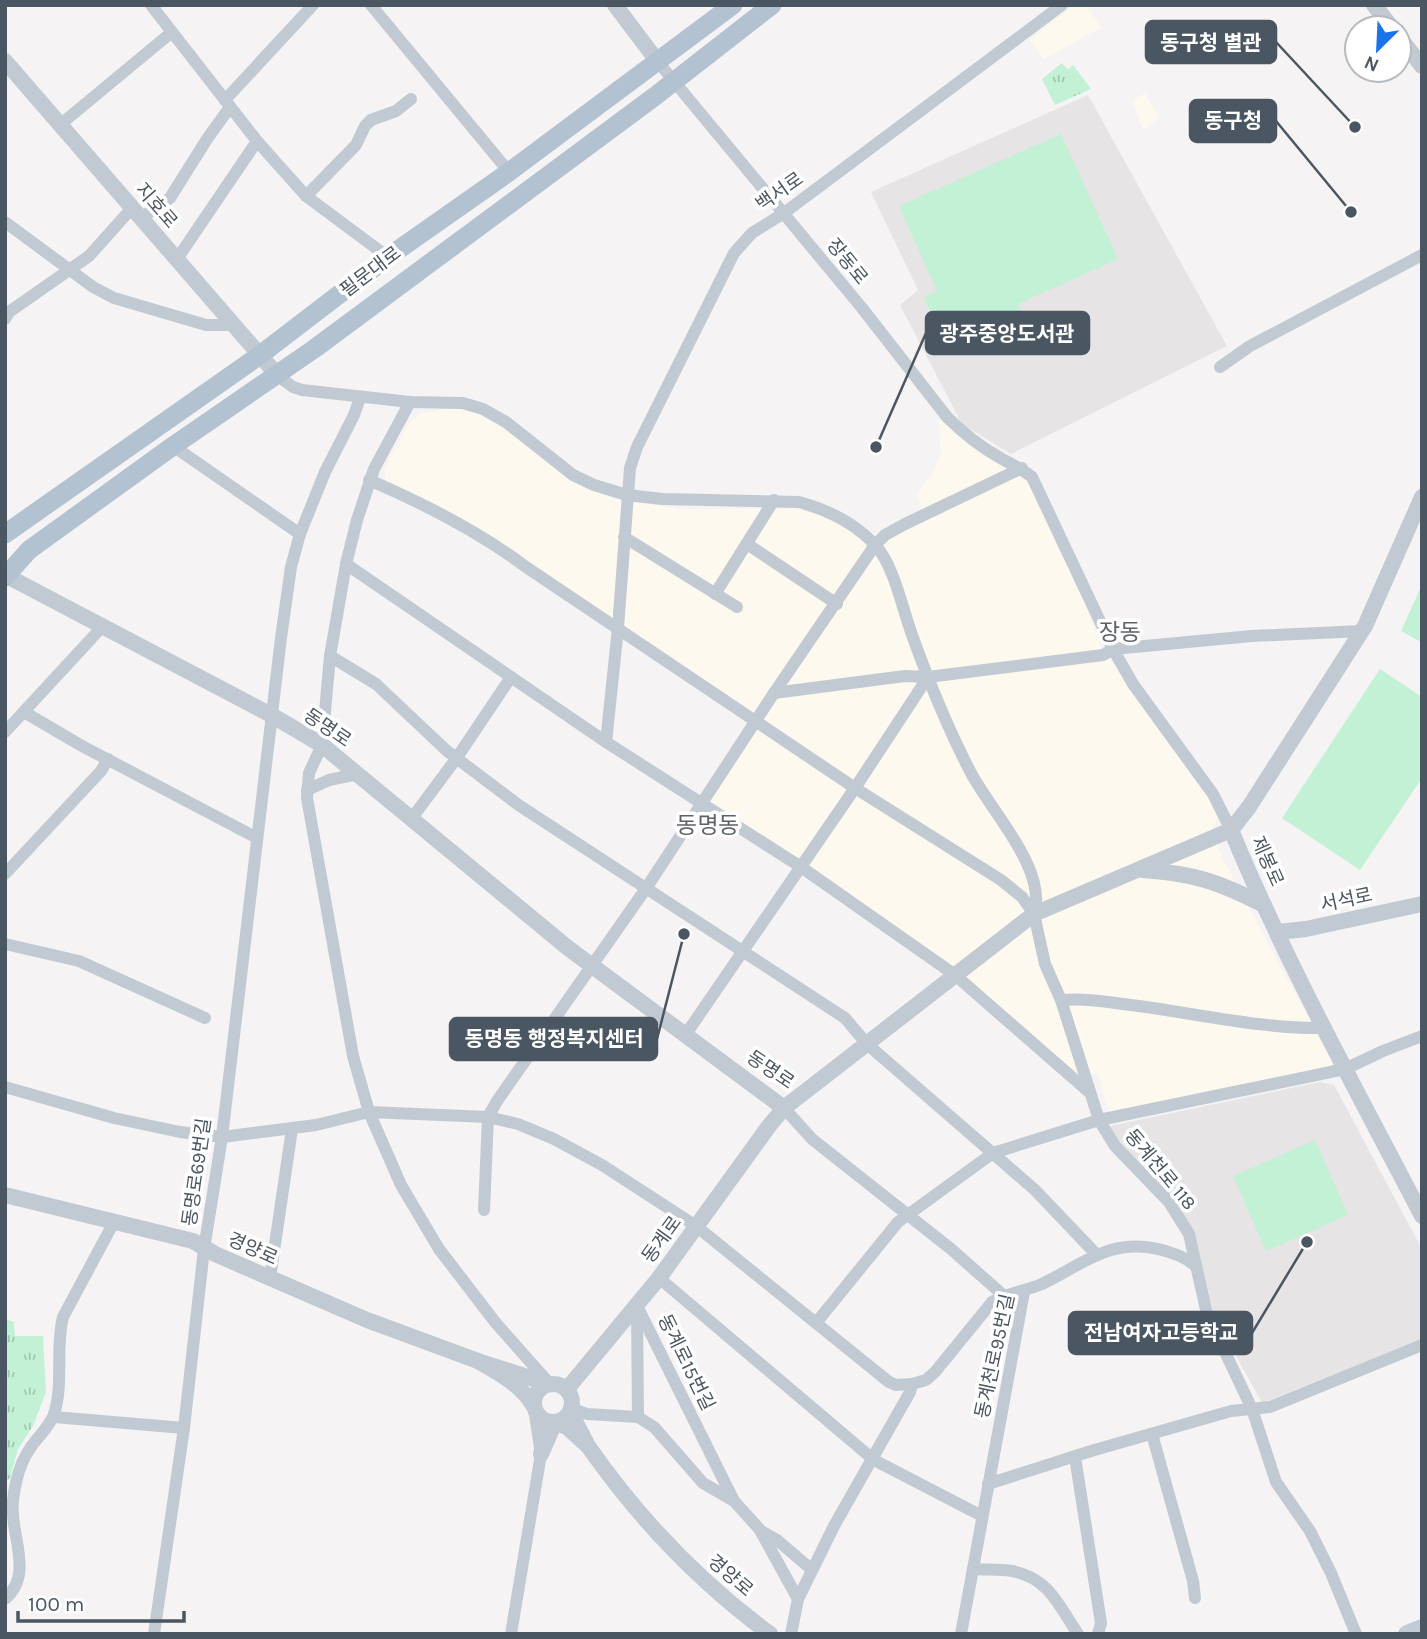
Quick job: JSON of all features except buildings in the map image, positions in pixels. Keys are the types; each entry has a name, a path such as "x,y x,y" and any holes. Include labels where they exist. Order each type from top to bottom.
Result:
{"main road":[{"name":"필문대로","path":"5,534 260,355 388,257 509,172 733,5"},
{"name":"필문대로","path":"6,576 29,550 173,446 278,376 636,111 772,5"},
{"path":"1407,1634 1422,1628"}],"street":[{"path":"151,5 257,141 306,196 388,257"},
{"path":"6,314 89,256 137,213 170,198 228,104 313,5"},
{"path":"371,5 509,172"},
{"path":"615,5 658,62"},
{"name":"백서로","path":"606,742 630,468 637,447 734,253 752,233 783,213 1062,5"},
{"path":"61,124 172,32"},
{"name":"장동로","path":"658,62 947,417 959,430 1032,477 1113,649 1133,684 1213,794 1231,830"},
{"name":"지호로","path":"6,63 278,376"},
{"path":"306,196 356,145 371,120 396,111 411,99"},
{"path":"177,259 257,141"},
{"path":"5,222 93,287 114,298 206,325 234,325"},
{"path":"1220,367 1250,345 1422,256"},
{"path":"278,376 302,390 360,398 464,403 483,409 506,422 573,475 594,485 627,495 799,502 838,517 875,545"},
{"name":"동명로69번길","path":"154,1634 222,1138 291,567 300,534 325,472 360,398"},
{"path":"410,402 369,480 346,564 330,656 322,745 309,773 307,790 351,1043 369,1112 401,1185 439,1249 495,1322 549,1384 535,1394 534,1407 541,1454"},
{"path":"173,446 300,534"},
{"path":"484,1210 488,1117 647,887 875,545 885,535 905,524 1021,468"},
{"path":"369,480 480,534 755,722 1008,884 1034,914"},
{"name":"제봉로","path":"1422,497 1362,631 1249,807 1231,830 1324,1028 1422,1216"},
{"path":"715,594 774,500"},
{"path":"624,537 737,607"},
{"path":"747,544 836,604"},
{"name":"동계천로 118","path":"875,545 886,560 928,677 974,778 1018,848 1033,878 1037,899 1034,914 1045,964 1061,1000 1099,1120 1115,1146 1175,1211 1189,1234 1207,1314 1252,1409 1276,1482 1310,1531 1356,1634"},
{"path":"346,564 606,742 801,867 956,975 1089,1092"},
{"name":"동명로","path":"6,576 273,716 322,745 512,902 784,1108 1034,914 1231,830"},
{"path":"5,732 102,627"},
{"path":"774,693 1103,655 1113,649 1252,636 1362,631"},
{"path":"330,656 376,684 456,759 520,806 845,1018 867,1044 1035,1190 1096,1254"},
{"path":"412,818 456,759 511,677"},
{"path":"686,1034 928,677"},
{"path":"24,712 257,838"},
{"path":"5,874 102,771 108,759"},
{"path":"307,790 329,780 358,774"},
{"path":"1136,870 1176,872 1206,878 1264,905"},
{"name":"서석로","path":"1278,932 1306,929 1422,904"},
{"path":"5,944 79,961 205,1018"},
{"path":"1061,1000 1078,999 1151,1007 1286,1027 1324,1028"},
{"path":"816,1323 906,1214 993,1153 1099,1120 1345,1069 1422,1036"},
{"path":"5,1087 114,1118 222,1138 285,1130 369,1112 488,1117 518,1124 554,1139 602,1165 696,1226 896,1385 926,1380 981,1313 1003,1295 1024,1292"},
{"path":"784,1108 812,1139 951,1249 1003,1295"},
{"name":"동계로","path":"567,1390 659,1278 784,1108"},
{"path":"270,1278 285,1130"},
{"name":"경양로","path":"5,1195 193,1241 205,1249 367,1320 478,1361 549,1384 559,1384 567,1390"},
{"path":"5,1599 15,1587 21,1569 12,1510 19,1470 28,1451 54,1417 59,1387 59,1333 63,1317 114,1222"},
{"name":"동계천로95번길","path":"964,1633 982,1516 1024,1292 1096,1254 1125,1246 1145,1245 1183,1255 1196,1266"},
{"path":"659,1278 874,1460 982,1516"},
{"name":"동계로15번길","path":"637,1306 638,1417 654,1427 703,1483 734,1501"},
{"name":"동계로15번길","path":"637,1306 734,1501 761,1531 777,1539 811,1569"},
{"path":"988,1484 1231,1412 1270,1407 1422,1345"},
{"name":"경양로","path":"478,1361 522,1389 544,1420 567,1427 588,1446 621,1491 670,1548 715,1592 770,1634"},
{"path":"791,1634 798,1599 811,1569 874,1460 911,1392 912,1384"},
{"path":"512,1634 541,1454 555,1422 565,1418 571,1408 572,1400 567,1390"},
{"path":"571,1408 587,1414 638,1417"},
{"path":"571,1408 588,1446"},
{"path":"54,1417 184,1427"},
{"path":"1152,1434 1194,1581 1195,1598"},
{"path":"1075,1457 1101,1623 1098,1634"},
{"path":"761,1531 798,1599"},
{"path":"973,1569 1011,1571 1033,1577 1043,1583 1078,1634"}],"shaded area":[{"path":"1074,5 1086,6 1102,27 1044,59 1029,40"},
{"path":"1145,93 1160,118 1143,130 1132,101"},
{"path":"1088,95 1227,346 1011,454 962,424 900,305 918,290 871,192"},
{"path":"452,408 479,414 579,484 614,499 683,509 799,509 839,521 861,540 923,511 917,494 933,473 941,452 938,419 1029,482 1076,579 1101,647 1208,795 1218,817 1212,828 1221,856 1332,1062 1329,1068 1112,1112 1108,1110 1098,1073 1079,1076 949,962 713,805 710,800 763,720 666,653 541,573 494,537 386,481 384,469 409,423 422,413"},
{"path":"1320,1082 1334,1085 1422,1249 1422,1339 1262,1403 1214,1316 1195,1236 1177,1201 1119,1145 1110,1126"}],"green space":[{"path":"1062,63 1069,69 1073,65 1091,89 1055,105 1042,79"},
{"path":"1061,134 1118,259 1018,304 1022,314 947,348 924,297 937,291 899,206"},
{"path":"1422,585 1422,641 1421,642 1401,631"},
{"path":"1380,669 1422,697 1422,778 1360,870 1282,818"},
{"path":"1315,1140 1348,1215 1266,1251 1233,1176"},
{"path":"5,1319 14,1322 15,1336 43,1336 46,1392 33,1426 18,1449 10,1478 5,1482"}],"place":[{"name":"동구청 별관","path":"1355,127"},
{"name":"동구청","path":"1351,212"},
{"name":"광주중앙도서관","path":"876,447"},
{"name":"동명동 행정복지센터","path":"684,934"},
{"name":"전남여자고등학교","path":"1307,1242"}],"district":[{"name":"장동","path":"1120,632"},
{"name":"동명동","path":"708,825"}]}
